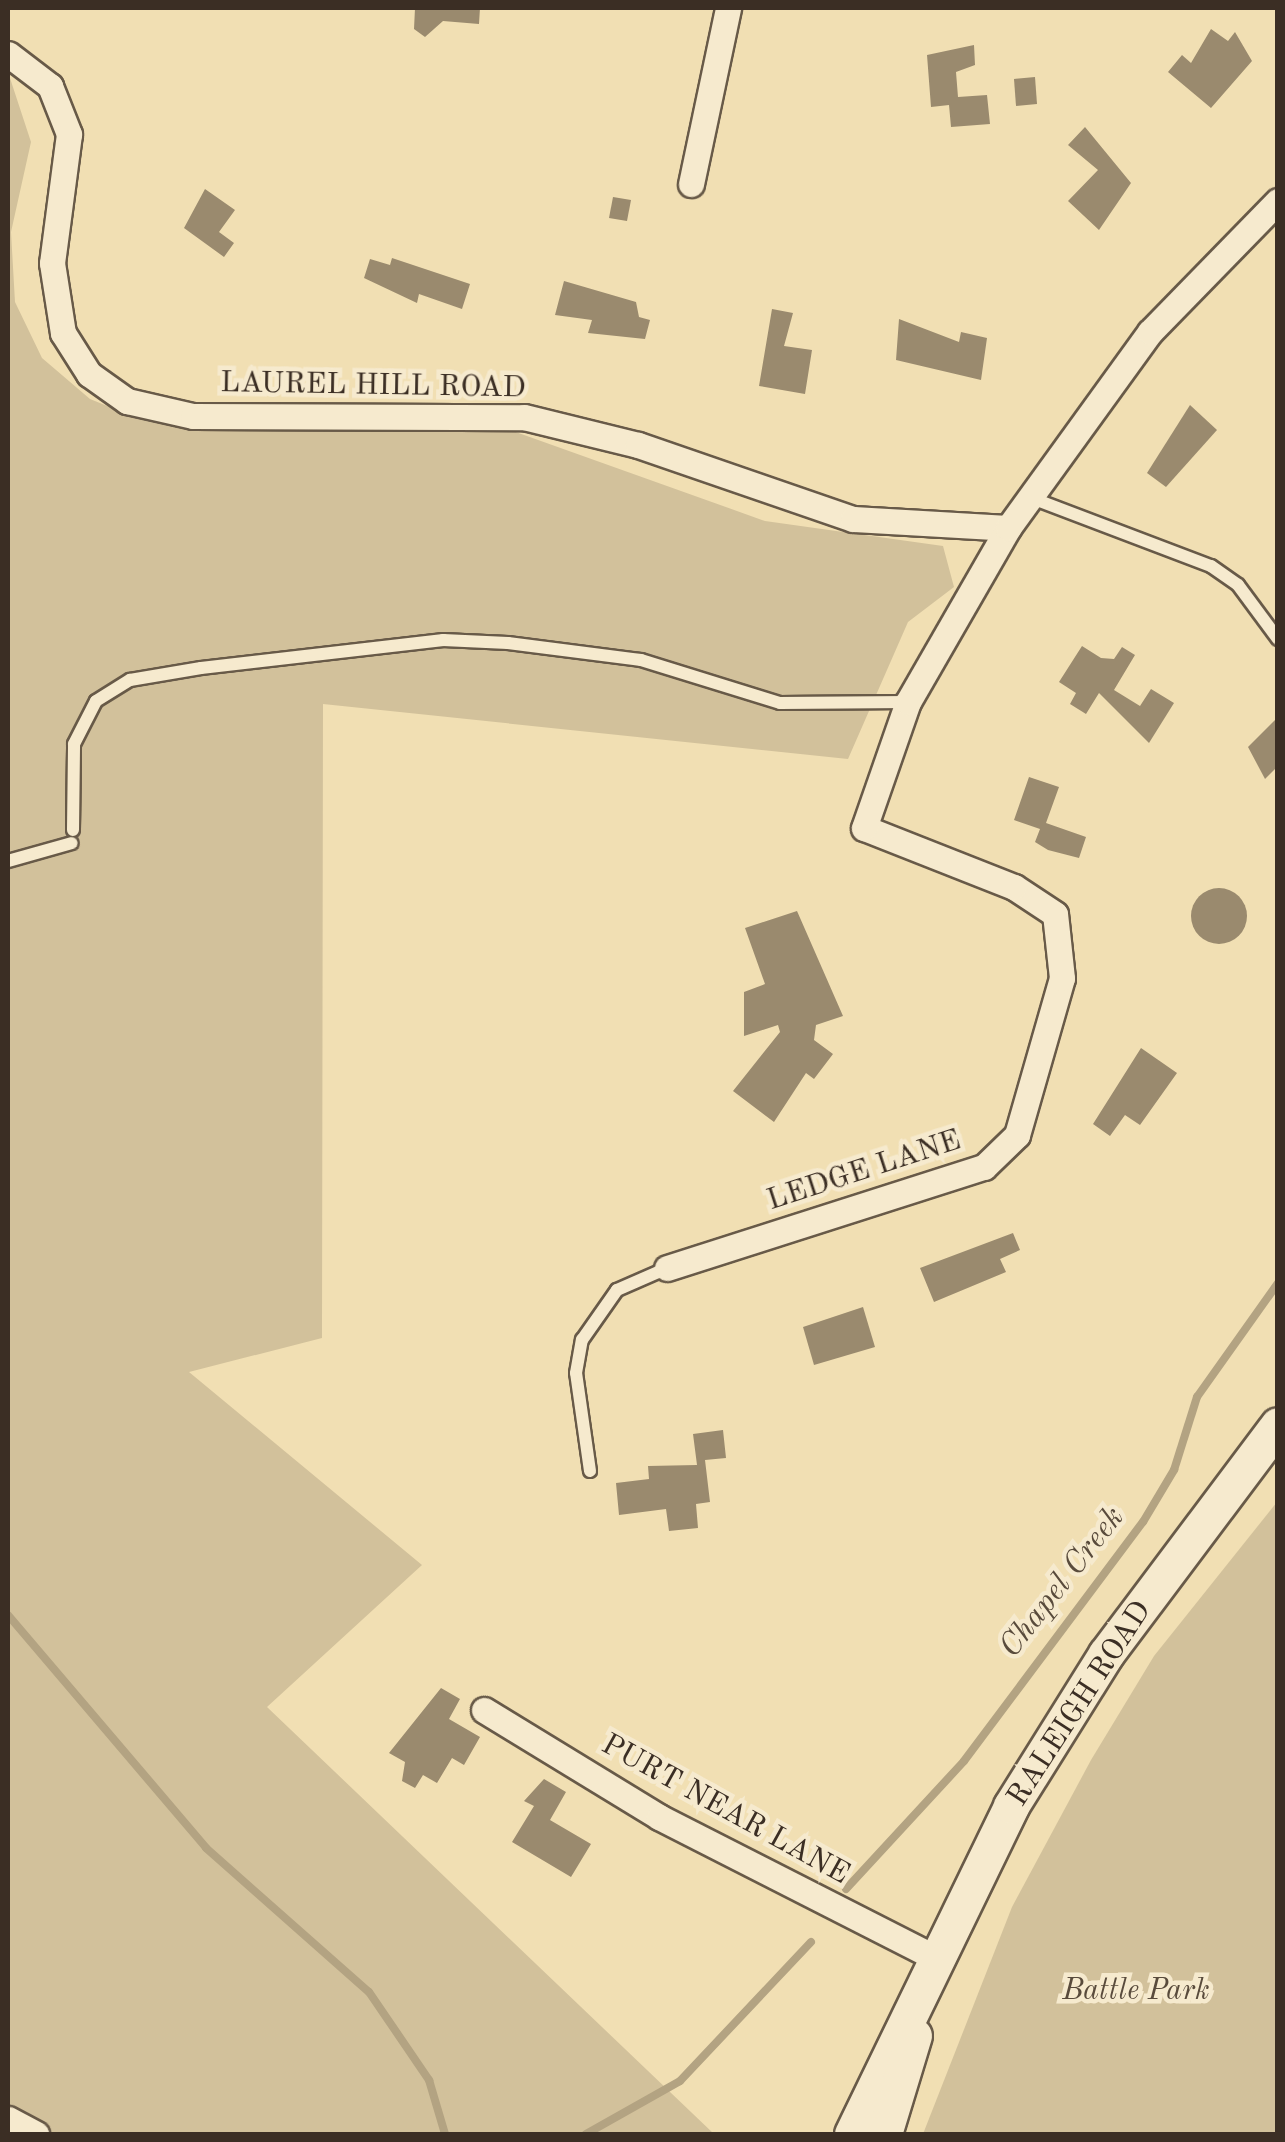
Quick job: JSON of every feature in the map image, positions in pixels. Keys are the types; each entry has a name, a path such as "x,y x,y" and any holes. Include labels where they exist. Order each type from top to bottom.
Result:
{"main road":[{"name":"RALEIGH ROAD","path":"852,2134 921,2005 1011,1806 1068,1712 1278,1424"},
{"name":"RALEIGH ROAD","path":"884,2134 921,2005"}],"street":[{"path":"690,184 728,8"},
{"name":"LAUREL HILL ROAD","path":"8,54 50,86 69,134 52,264 63,333 89,374 127,401 194,416 524,417 638,444 817,511 1008,528"},
{"name":"LEDGE LANE","path":"668,1268 984,1167 1018,1134 1042,1070 1064,942 1036,897 864,828 908,702 1008,528 1150,332 1278,201"},
{"name":"PURT NEAR LANE","path":"484,1710 660,1818 940,1960"},
{"path":"8,2119 36,2134"}],"lane":[{"path":"1029,497 1211,566 1238,585 1278,639"},
{"path":"8,861 73,837 74,744 96,701 130,680 200,668 443,640 508,643 641,660 780,702 908,702"},
{"path":"590,1471 576,1374 582,1340 617,1290 668,1268"}],"green space":[{"path":"8,72 31,142 11,232 15,302 42,358 90,399 127,414 474,417 765,521 943,546 954,587 908,622 848,759 323,704 322,1338 189,1372 422,1565 267,1707 714,2134 8,2134"},
{"name":"Battle Park","path":"1277,1502 1277,2134 923,2134 1012,1907 1091,1760 1154,1656"}],"building":[{"path":"415,8 480,8 479,24 443,21 425,37 414,29"},
{"path":"1211,29 1228,41 1235,32 1252,61 1211,108 1168,72 1182,55 1191,63"},
{"path":"974,45 975,65 956,72 958,97 987,95 990,124 951,127 949,105 931,107 927,55"},
{"path":"1035,77 1037,104 1016,106 1014,79"},
{"path":"1085,127 1131,183 1099,230 1068,201 1098,170 1068,145"},
{"path":"205,189 235,210 219,232 234,243 224,257 184,228"},
{"path":"613,197 631,200 627,221 609,218"},
{"path":"392,258 470,284 462,309 419,294 417,303 364,278 370,259 390,265"},
{"path":"564,281 636,302 639,317 650,320 645,339 588,333 592,320 555,315"},
{"path":"772,309 793,313 784,346 812,350 805,394 759,386"},
{"path":"899,319 959,342 961,332 987,338 981,380 896,360"},
{"path":"1190,405 1217,430 1166,487 1147,473"},
{"path":"1082,646 1101,658 1114,659 1122,647 1135,655 1114,690 1140,706 1151,689 1174,703 1149,743 1099,693 1086,714 1070,704 1076,693 1059,682"},
{"path":"1278,717 1278,766 1265,779 1248,747"},
{"path":"1029,777 1059,787 1046,823 1086,837 1079,858 1048,850 1035,842 1040,829 1014,820"},
{"path":"1219,888 1239,896 1247,916 1239,936 1219,944 1199,936 1191,916 1199,896"},
{"path":"797,911 843,1016 816,1025 814,1040 833,1054 814,1079 806,1073 774,1122 733,1091 780,1032 778,1025 744,1036 744,992 765,984 745,928"},
{"path":"1141,1048 1177,1073 1140,1125 1125,1115 1110,1136 1093,1124"},
{"path":"1013,1233 1020,1250 1000,1259 1006,1272 934,1302 920,1268"},
{"path":"863,1307 875,1347 814,1365 803,1327"},
{"path":"723,1430 726,1458 705,1460 710,1502 696,1504 698,1528 669,1531 666,1509 619,1515 616,1483 649,1479 648,1466 697,1465 693,1434"},
{"path":"441,1688 460,1699 449,1719 480,1737 464,1765 452,1758 437,1783 423,1775 415,1788 402,1781 405,1762 389,1753"},
{"path":"544,1779 566,1792 550,1820 591,1844 571,1877 512,1842 534,1806 524,1801"}],"waterway":[{"name":"Chapel Creek","path":"846,1889 964,1761 1143,1522 1174,1470 1197,1397 1278,1283"},
{"path":"8,1615 206,1848 369,1992 429,2080 445,2134"},
{"name":"Chapel Creek","path":"586,2134 680,2081 811,1942"}]}
